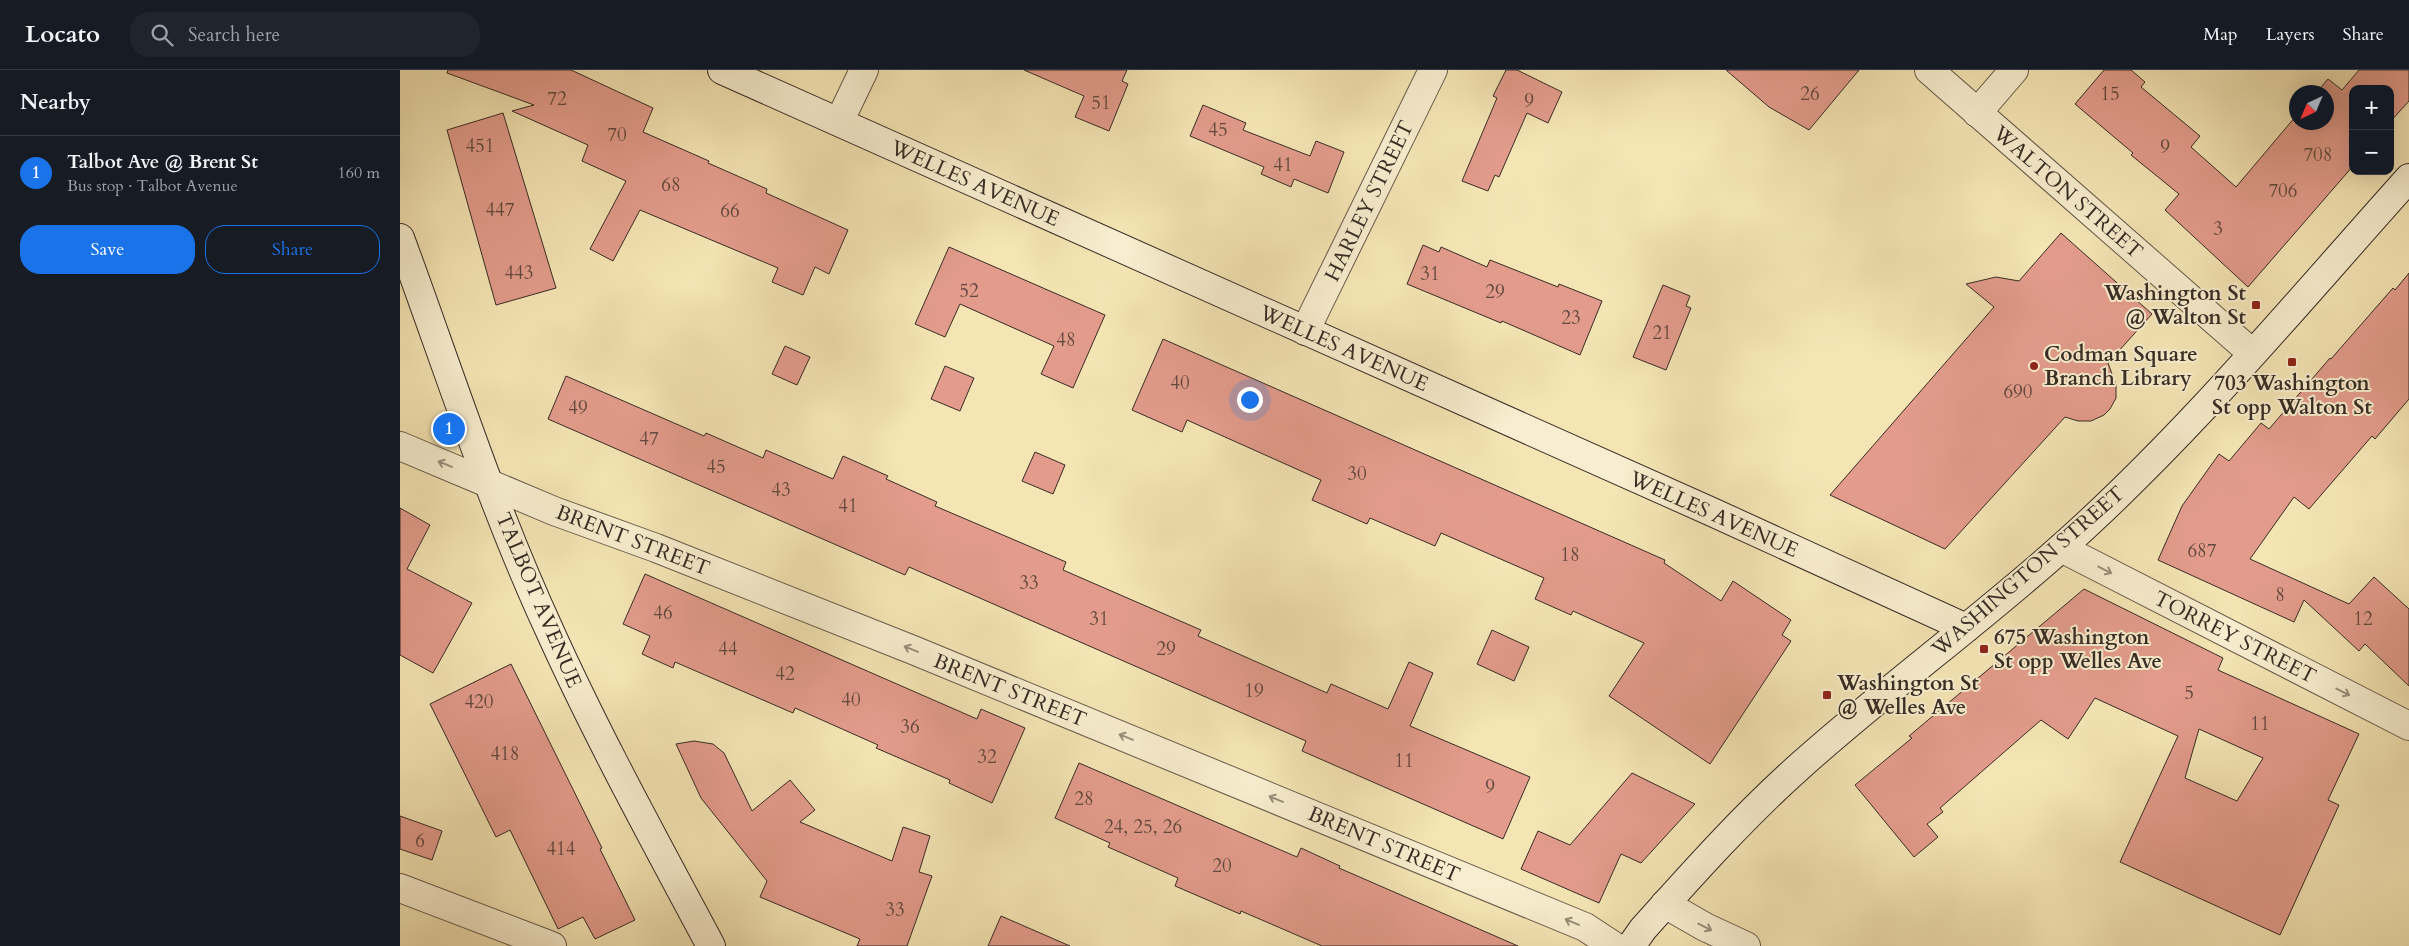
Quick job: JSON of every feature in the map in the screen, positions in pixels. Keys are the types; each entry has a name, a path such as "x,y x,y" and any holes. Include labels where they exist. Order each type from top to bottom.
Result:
{"street":[{"name":"WELLES AVENUE","path":"722,70 1712,512 1966,628"},
{"path":"839,122 864,70"},
{"name":"HARLEY STREET","path":"1305,331 1433,70"},
{"name":"WALTON STREET","path":"1929,70 2252,353"},
{"path":"1977,113 2014,70"},
{"name":"WASHINGTON STREET","path":"1631,946 1665,904 1726,839 1800,766 2061,548 2178,435 2409,178"},
{"name":"TALBOT AVENUE","path":"400,238 513,547 556,645 610,757 711,946"},
{"name":"BRENT STREET","path":"400,446 554,511 656,548 913,650 1306,811 1585,927 1614,946"},
{"name":"TORREY STREET","path":"2061,548 2409,726"},
{"path":"400,888 552,946"},
{"path":"1665,904 1705,927 1746,946"}],"building":[{"path":"448,70 571,70 653,108 643,132 709,161 708,163 767,189 766,193 848,230 829,274 815,267 803,295 772,282 778,268 640,210 613,261 590,249 626,181 582,161 588,145 512,111 534,105 447,73"},
{"path":"1024,70 1127,70 1122,81 1128,84 1109,131 1075,117 1084,96"},
{"path":"1506,70 1517,70 1562,92 1548,123 1527,113 1499,177 1495,175 1488,191 1462,181 1497,98 1493,96"},
{"path":"1726,70 1859,70 1809,130 1769,107"},
{"path":"2104,70 2131,70 2145,82 2141,87 2200,136 2191,147 2236,187 2289,124 2289,130 2334,130 2334,85 2323,85 2328,79 2342,90 2359,70 2409,70 2409,101 2394,118 2394,85 2349,85 2349,171 2248,287 2165,210 2179,194 2131,155 2133,153 2075,104"},
{"path":"1203,105 1246,123 1243,130 1310,156 1316,141 1344,152 1328,193 1294,179 1291,187 1261,174 1264,167 1190,136"},
{"path":"503,113 556,288 496,305 447,130"},
{"path":"2061,233 2152,314 2108,363 2116,385 2116,398 2110,409 2104,415 2091,421 2078,421 2065,417 1945,549 1830,495 1994,307 1966,284 1996,277 2019,281"},
{"path":"1423,245 1439,252 1441,247 1487,267 1490,260 1558,287 1559,284 1602,301 1580,355 1502,321 1501,323 1407,284"},
{"path":"949,247 1105,315 1073,388 1041,374 1054,346 960,304 945,337 915,324"},
{"path":"2409,273 2409,399 2375,439 2372,436 2309,509 2294,497 2250,559 2349,604 2374,577 2409,609 2409,686 2365,644 2359,651 2304,600 2294,622 2158,560 2182,506 2219,454 2229,461 2261,423 2269,429 2330,358 2393,288 2395,290"},
{"path":"1663,285 1690,296 1686,306 1691,308 1666,370 1633,357"},
{"path":"1163,339 1665,560 1664,563 1721,601 1733,581 1791,620 1782,635 1791,641 1710,764 1609,696 1644,643 1573,611 1571,615 1535,599 1544,578 1441,533 1435,546 1370,518 1367,524 1312,500 1321,480 1187,420 1182,432 1132,410"},
{"path":"785,346 810,357 797,385 772,374"},
{"path":"945,366 974,378 960,411 931,399"},
{"path":"566,376 704,436 706,433 763,458 766,450 833,479 843,456 888,476 886,479 937,502 935,506 1066,562 1063,570 1201,630 1198,636 1327,693 1331,684 1388,709 1409,662 1433,673 1410,726 1530,777 1503,839 1302,751 1306,741 909,567 905,575 548,419"},
{"path":"1035,452 1065,465 1053,494 1022,481"},
{"path":"400,508 430,525 407,569 472,603 433,673 400,655"},
{"path":"645,574 977,719 981,709 1025,728 992,803 949,783 950,780 876,748 878,745 795,708 793,713 675,662 673,668 642,654 650,636 623,624"},
{"path":"2084,589 2223,658 2218,670 2359,734 2328,800 2339,805 2280,935 2120,862 2178,736 2095,698 2068,739 2041,720 1940,808 1943,812 1927,824 1938,837 1914,857 1855,785 1912,738 1909,736","holes":["2199,729 2263,758 2237,801 2185,778"]},
{"path":"1492,630 1529,647 1514,681 1477,664"},
{"path":"511,664 602,848 600,849 635,920 595,939 583,917 558,929 510,830 496,837 430,704"},
{"path":"694,741 713,744 724,753 752,811 790,780 815,810 800,822 892,861 903,827 930,836 919,872 932,876 907,946 857,946 860,939 760,897 767,881 701,798 676,744"},
{"path":"1079,763 1297,857 1301,848 1340,866 1339,868 1518,946 1322,946 1241,911 1240,914 1175,886 1178,878 1108,847 1110,843 1055,818"},
{"path":"1632,773 1695,804 1641,863 1621,854 1599,903 1521,869 1538,831 1570,845"},
{"path":"400,816 442,831 432,860 400,849"},
{"path":"1001,916 1070,946 988,946"}],"place":[{"name":"Washington St @ Walton St","path":"2256,305"},
{"name":"703 Washington St opp Walton St","path":"2292,362"},
{"name":"Codman Square Branch Library","path":"2034,366"},
{"name":"Talbot Ave @ Brent St","path":"449,429"},
{"name":"675 Washington St opp Welles Ave","path":"1984,649"},
{"name":"Washington St @ Welles Ave","path":"1827,695"}]}
